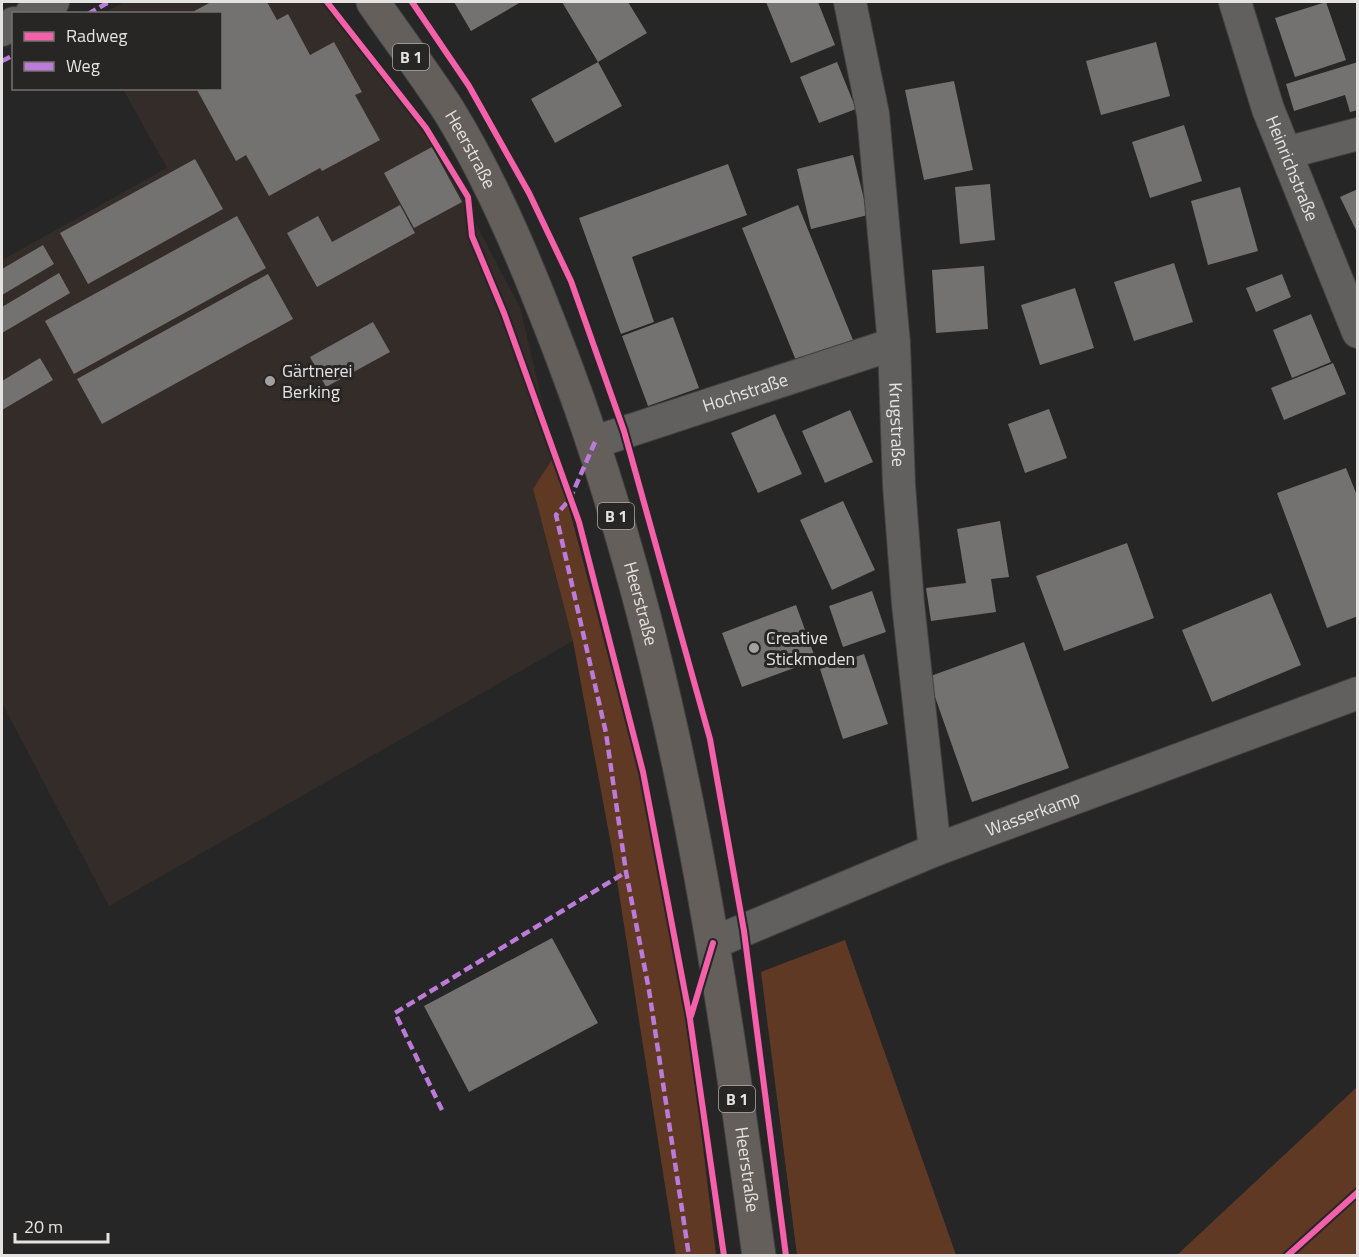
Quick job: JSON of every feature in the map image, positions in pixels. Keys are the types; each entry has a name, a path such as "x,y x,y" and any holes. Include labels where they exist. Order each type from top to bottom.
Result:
{"main road":[{"name":"Heerstraße","path":"373,2 449,112 478,166 541,301 595,442 636,585 688,812 712,943 759,1256"}],"street":[{"path":"35,12 53,2"},
{"name":"Krugstraße","path":"849,2 873,114 894,344 899,485 908,604 934,850"},
{"name":"Heinrichstraße","path":"1235,2 1268,109 1358,332"},
{"path":"1286,153 1358,134"},
{"name":"Hochstraße","path":"595,442 894,344"},
{"name":"Wasserkamp","path":"712,943 934,850 1358,693"}],"shaded area":[{"name":"Gärtnerei Berking","path":"125,2 325,2 428,134 520,307 555,455 533,490 573,641 109,906 2,703 2,260 167,168 124,90 222,90 222,12 105,12"},
{"path":"555,455 640,777 687,1014 716,1255 676,1255 613,855 573,641 533,489"},
{"path":"845,940 956,1255 797,1255 761,972"},
{"path":"1357,1087 1357,1255 1177,1255"}],"building":[{"path":"211,2 267,2 277,20 288,14 310,55 334,42 362,92 355,95 380,140 322,171 320,168 269,196 246,155 236,161 197,90 222,90 222,12 193,12"},
{"path":"454,2 521,2 471,31"},
{"path":"562,2 628,2 647,33 598,62"},
{"path":"766,2 818,2 835,45 791,63"},
{"path":"1326,2 1346,60 1295,77 1275,18"},
{"path":"1156,42 1170,96 1101,115 1086,61"},
{"path":"598,62 622,106 555,143 531,99"},
{"path":"837,62 856,109 819,123 800,77"},
{"path":"1358,62 1358,110 1350,112 1345,95 1294,111 1286,84"},
{"path":"954,81 973,170 924,180 905,90"},
{"path":"1184,125 1202,181 1150,198 1132,142"},
{"path":"432,147 462,202 414,228 384,173"},
{"path":"853,155 868,215 811,229 797,169"},
{"path":"195,159 223,209 88,284 60,233"},
{"path":"728,164 747,215 632,257 654,322 621,334 579,218"},
{"path":"990,184 995,240 960,244 955,187"},
{"path":"1240,187 1258,251 1208,265 1191,201"},
{"path":"1358,189 1358,234 1340,197"},
{"path":"400,205 415,233 317,287 287,233 318,216 332,242"},
{"path":"798,205 853,340 797,363 742,228"},
{"path":"237,216 266,268 74,374 45,321"},
{"path":"43,245 54,264 2,295 2,269"},
{"path":"1174,263 1193,322 1134,341 1114,282"},
{"path":"984,266 988,329 936,333 932,270"},
{"path":"59,273 70,293 2,333 2,307"},
{"path":"268,274 293,319 102,424 77,379"},
{"path":"1282,274 1291,297 1256,312 1246,288"},
{"path":"1075,288 1094,348 1040,365 1021,305"},
{"path":"1311,314 1331,362 1292,378 1273,330"},
{"path":"673,317 699,388 648,406 622,336"},
{"path":"373,322 390,352 326,387 310,357"},
{"path":"40,358 53,380 2,410 2,381"},
{"path":"1333,363 1346,394 1284,420 1271,388"},
{"path":"1049,409 1067,458 1025,473 1008,424"},
{"path":"850,410 873,462 825,483 802,431"},
{"path":"775,414 802,474 758,493 731,433"},
{"path":"1346,468 1358,498 1358,616 1327,628 1277,493"},
{"path":"843,501 875,570 832,590 800,520"},
{"path":"1000,521 1009,577 991,579 996,612 931,621 926,588 966,583 957,529"},
{"path":"1127,543 1154,618 1064,651 1036,576"},
{"path":"872,591 886,632 843,647 829,606"},
{"path":"1271,593 1301,665 1212,702 1182,630"},
{"path":"796,605 816,660 742,687 722,633"},
{"path":"1024,642 1069,768 972,802 928,677"},
{"path":"864,654 888,724 843,739 820,669"},
{"path":"552,938 598,1023 469,1092 424,1006"}],"marked path":[{"path":"92,12 109,2"},
{"path":"2,61 12,56"},
{"path":"595,442 570,499 556,515 606,733 626,872 649,990 689,1256"},
{"path":"442,1110 395,1013 626,872"}],"cycle path":[{"path":"327,2 426,128 468,197 472,236 504,313 579,522 643,772 690,1019 724,1256"},
{"path":"412,2 469,86 529,193 571,281 624,431 710,739 744,931 786,1256"},
{"path":"691,1016 713,943"},
{"path":"1287,1256 1358,1192"}],"place":[{"name":"Gärtnerei Berking","path":"270,381"},
{"name":"Creative Stickmoden","path":"754,648"}]}
